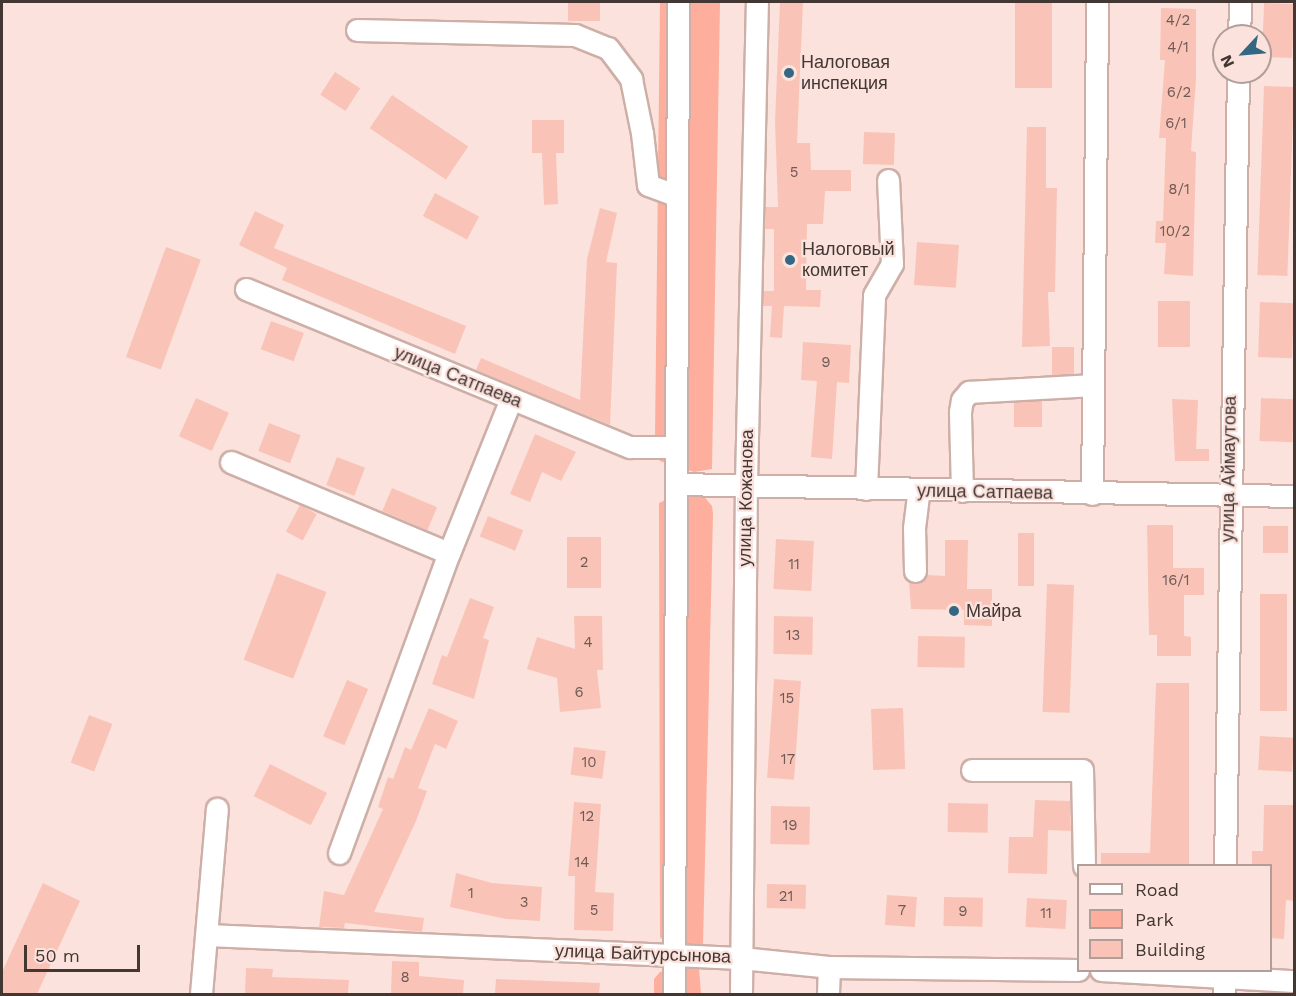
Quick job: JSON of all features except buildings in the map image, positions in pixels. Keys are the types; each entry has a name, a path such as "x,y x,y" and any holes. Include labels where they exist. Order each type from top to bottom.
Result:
{"street":[{"path":"674,994 676,484 674,447 678,2"},
{"name":"улица Кожанова","path":"741,994 746,483 757,2"},
{"path":"1092,494 1097,2"},
{"path":"1239,24 1240,2"},
{"path":"357,30 575,34 608,48 631,79 642,133 648,184 676,195"},
{"name":"улица Аймаутова","path":"1225,864 1228,495 1238,84"},
{"path":"866,489 874,295 892,264 888,180"},
{"name":"улица Сатпаева","path":"246,289 630,447 674,447"},
{"path":"962,491 960,412 962,400 969,392 1093,385"},
{"path":"339,853 449,553 511,399"},
{"path":"231,462 449,553"},
{"name":"улица Сатпаева","path":"676,484 746,483 866,489 1294,496"},
{"path":"915,571 914,528 919,490"},
{"path":"972,770 1082,770 1084,864"},
{"path":"201,994 217,809"},
{"name":"улица Байтурсынова","path":"207,935 675,957 741,958 829,967 1077,970"},
{"path":"828,994 829,967"},
{"path":"1126,972 1224,980 1294,981"}],"green space":[{"path":"660,2 720,2 712,469 694,472 660,461 655,439"},
{"path":"701,493 712,506 713,514 703,945 685,951 670,947 660,937 659,503 678,494"},
{"path":"685,964 699,969 701,994 654,994 654,979 660,972"}],"place":[{"name":"Налоговая инспекция","path":"789,73"},
{"name":"Налоговый комитет","path":"790,260"},
{"name":"Майра","path":"954,611"}]}
